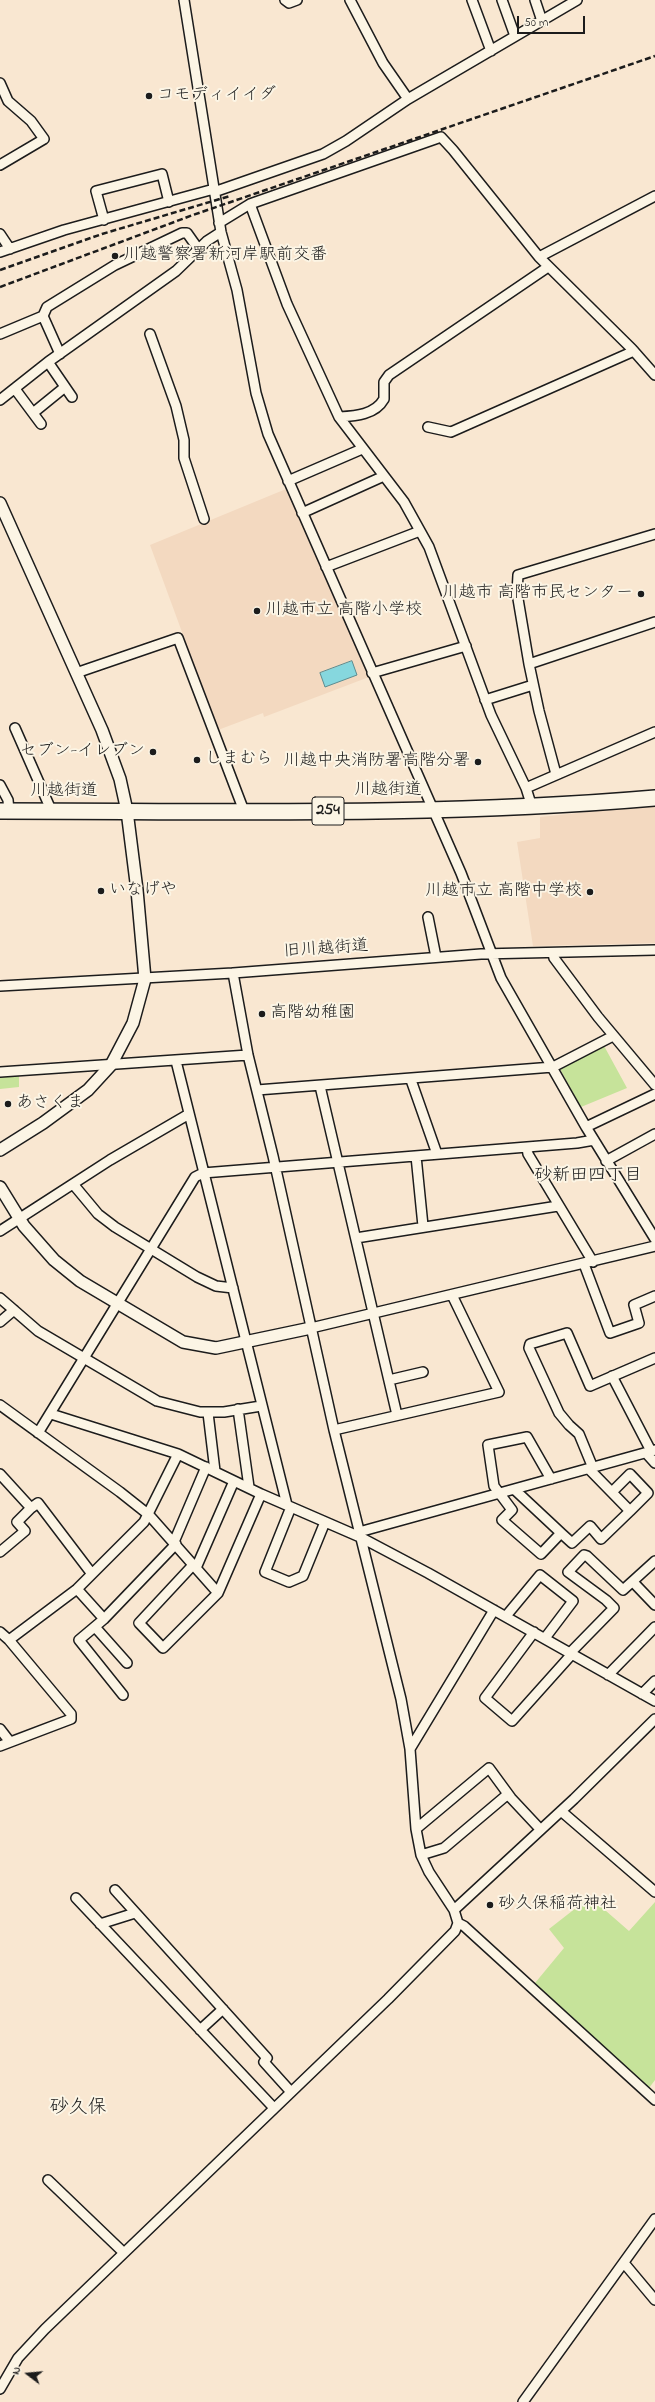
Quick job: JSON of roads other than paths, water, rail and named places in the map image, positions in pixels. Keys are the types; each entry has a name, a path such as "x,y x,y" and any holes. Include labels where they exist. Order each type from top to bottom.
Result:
{"highway":[{"name":"川越街道","path":"4,811 433,810 532,808 655,798"}],"street":[{"path":"184,0 220,227 240,303 260,412 288,481 433,810 501,978 586,1127 655,1240"},
{"path":"285,0 289,3 297,0"},
{"path":"350,0 383,63 408,99"},
{"path":"472,0 491,51"},
{"path":"502,0 515,36"},
{"path":"535,0 542,20"},
{"path":"0,252 104,220 214,190 323,154 346,141 408,99 491,51 567,3 578,0"},
{"path":"0,84 8,101 31,121 44,139 0,165"},
{"path":"0,400 48,362 176,271 199,250 220,227 250,204 441,138 453,150 548,267 634,352 655,375"},
{"path":"104,220 96,191 162,174 169,202"},
{"path":"539,257 655,196"},
{"path":"250,204 287,304 339,417 404,502 429,547 485,700 526,788 532,808"},
{"path":"60,354 43,316 46,307 115,265 182,233 187,233 199,250"},
{"path":"0,234 10,249"},
{"path":"339,417 360,416 378,405 384,399 384,382 389,375 548,267"},
{"path":"0,334 43,316"},
{"path":"150,334 176,406 184,440 184,458 204,519"},
{"path":"428,426 451,432 634,352"},
{"path":"48,362 72,397"},
{"path":"33,412 65,387"},
{"path":"15,389 41,424"},
{"path":"288,481 362,449"},
{"path":"302,513 384,476"},
{"path":"0,503 102,730 120,779 127,811 138,890 145,979 133,1023 111,1065 88,1090 43,1123 0,1150"},
{"path":"326,567 420,531"},
{"path":"556,774 533,685 517,593 518,575 655,534"},
{"path":"529,664 655,622"},
{"path":"76,673 178,638 244,811"},
{"path":"372,673 466,646"},
{"path":"485,700 533,685"},
{"path":"15,728 52,812"},
{"path":"526,788 655,732"},
{"path":"0,785 8,800 4,811"},
{"path":"428,917 436,957"},
{"name":"旧川越街道","path":"0,986 145,979 492,953 655,950"},
{"path":"554,953 554,958 614,1036 655,1084"},
{"path":"0,2389 2,2376 26,2348 123,2252 430,1958 455,1931 458,1923 454,1910 428,1872 421,1855 416,1829 410,1748 401,1699 334,1430 276,1167 248,1055 233,973"},
{"path":"257,1090 411,1080 553,1067 614,1036"},
{"path":"0,1072 248,1055"},
{"path":"176,1061 203,1173 247,1342 261,1406 289,1506 265,1572 289,1582 303,1576 325,1522"},
{"path":"411,1080 437,1154"},
{"path":"320,1086 397,1415"},
{"path":"586,1127 655,1094"},
{"path":"0,1232 180,1117 189,1114"},
{"path":"606,1161 655,1134"},
{"path":"38,1433 195,1177 203,1173 577,1144 594,1140"},
{"path":"527,1148 528,1154 589,1263 610,1333 639,1323 634,1306 655,1296"},
{"path":"416,1156 424,1226"},
{"path":"73,1184 104,1220 205,1281 216,1286 233,1288"},
{"path":"0,1187 38,1244 54,1260 80,1281 183,1342 216,1348 311,1328 589,1263 655,1246"},
{"path":"356,1238 424,1226 558,1206"},
{"path":"334,1430 499,1392 452,1295"},
{"path":"0,1298 38,1331 157,1401 170,1406 208,1413 261,1406"},
{"path":"0,1322 14,1310"},
{"path":"630,1511 591,1468 579,1434 568,1425 559,1413 529,1348 530,1344 567,1333 590,1386 612,1376 654,1361"},
{"path":"389,1380 423,1372"},
{"path":"612,1376 651,1451 655,1463"},
{"path":"0,1405 120,1492 149,1515 218,1593"},
{"path":"238,1409 249,1487"},
{"path":"208,1413 215,1471"},
{"path":"51,1414 178,1454 261,1494 359,1535 506,1616 655,1701"},
{"path":"551,1479 527,1437 488,1445 494,1486 512,1510 502,1520 540,1554 561,1534"},
{"path":"359,1535 651,1451"},
{"path":"9,1640 77,1589 120,1548 149,1515 178,1454"},
{"path":"123,1695 79,1640 104,1619 175,1543 206,1467"},
{"path":"0,1474 31,1508"},
{"path":"515,1490 572,1543 590,1526 601,1539 648,1493 630,1474 612,1492"},
{"path":"234,1481 195,1567 139,1622 163,1648 218,1593 261,1494"},
{"path":"0,1552 26,1531 17,1522 38,1503 92,1574"},
{"path":"534,1632 485,1698 512,1721 614,1608 606,1600 568,1572 584,1556 622,1590 633,1582 655,1561"},
{"path":"506,1616 540,1575 573,1601 545,1638"},
{"path":"633,1582 655,1605"},
{"path":"77,1589 104,1619"},
{"path":"410,1748 494,1610"},
{"path":"95,1627 126,1663"},
{"path":"608,1675 655,1627"},
{"path":"0,1632 9,1640 71,1714 71,1719 0,1746"},
{"path":"642,1694 655,1681"},
{"path":"454,1910 561,1811 655,1718"},
{"path":"0,1729 10,1742"},
{"path":"416,1829 488,1768 499,1779 508,1794 540,1829"},
{"path":"421,1855 444,1848 508,1794"},
{"path":"561,1811 655,1892"},
{"path":"115,1890 267,2058 264,2062 291,2092"},
{"path":"76,1898 273,2108"},
{"path":"100,1924 135,1913"},
{"path":"458,1923 464,1926 655,2100"},
{"path":"200,2030 223,2009"},
{"path":"48,2180 123,2252"},
{"path":"523,2402 655,2219"},
{"path":"624,2263 655,2300"}],"water":[{"path":"352,661 357,675 325,687 320,673"}],"railway":[{"path":"0,287 193,215 655,56"},
{"path":"0,270 102,234 230,196"}],"place":[{"name":"コモディイイダ","path":"149,96"},
{"name":"川越警察署新河岸駅前交番","path":"115,256"},
{"name":"川越市 高階市民センター","path":"641,594"},
{"name":"川越市立 高階小学校","path":"257,611"},
{"name":"セブン-イレブン","path":"153,752"},
{"name":"しまむら","path":"197,760"},
{"name":"川越中央消防署高階分署","path":"478,762"},
{"name":"いなげや","path":"101,891"},
{"name":"川越市立 高階中学校","path":"590,892"},
{"name":"高階幼稚園","path":"262,1014"},
{"name":"あさくま","path":"8,1104"},
{"name":"砂久保稲荷神社","path":"490,1905"}],"district":[{"name":"砂新田四丁目","path":"588,1177"},
{"name":"砂久保","path":"78,2109"}]}
